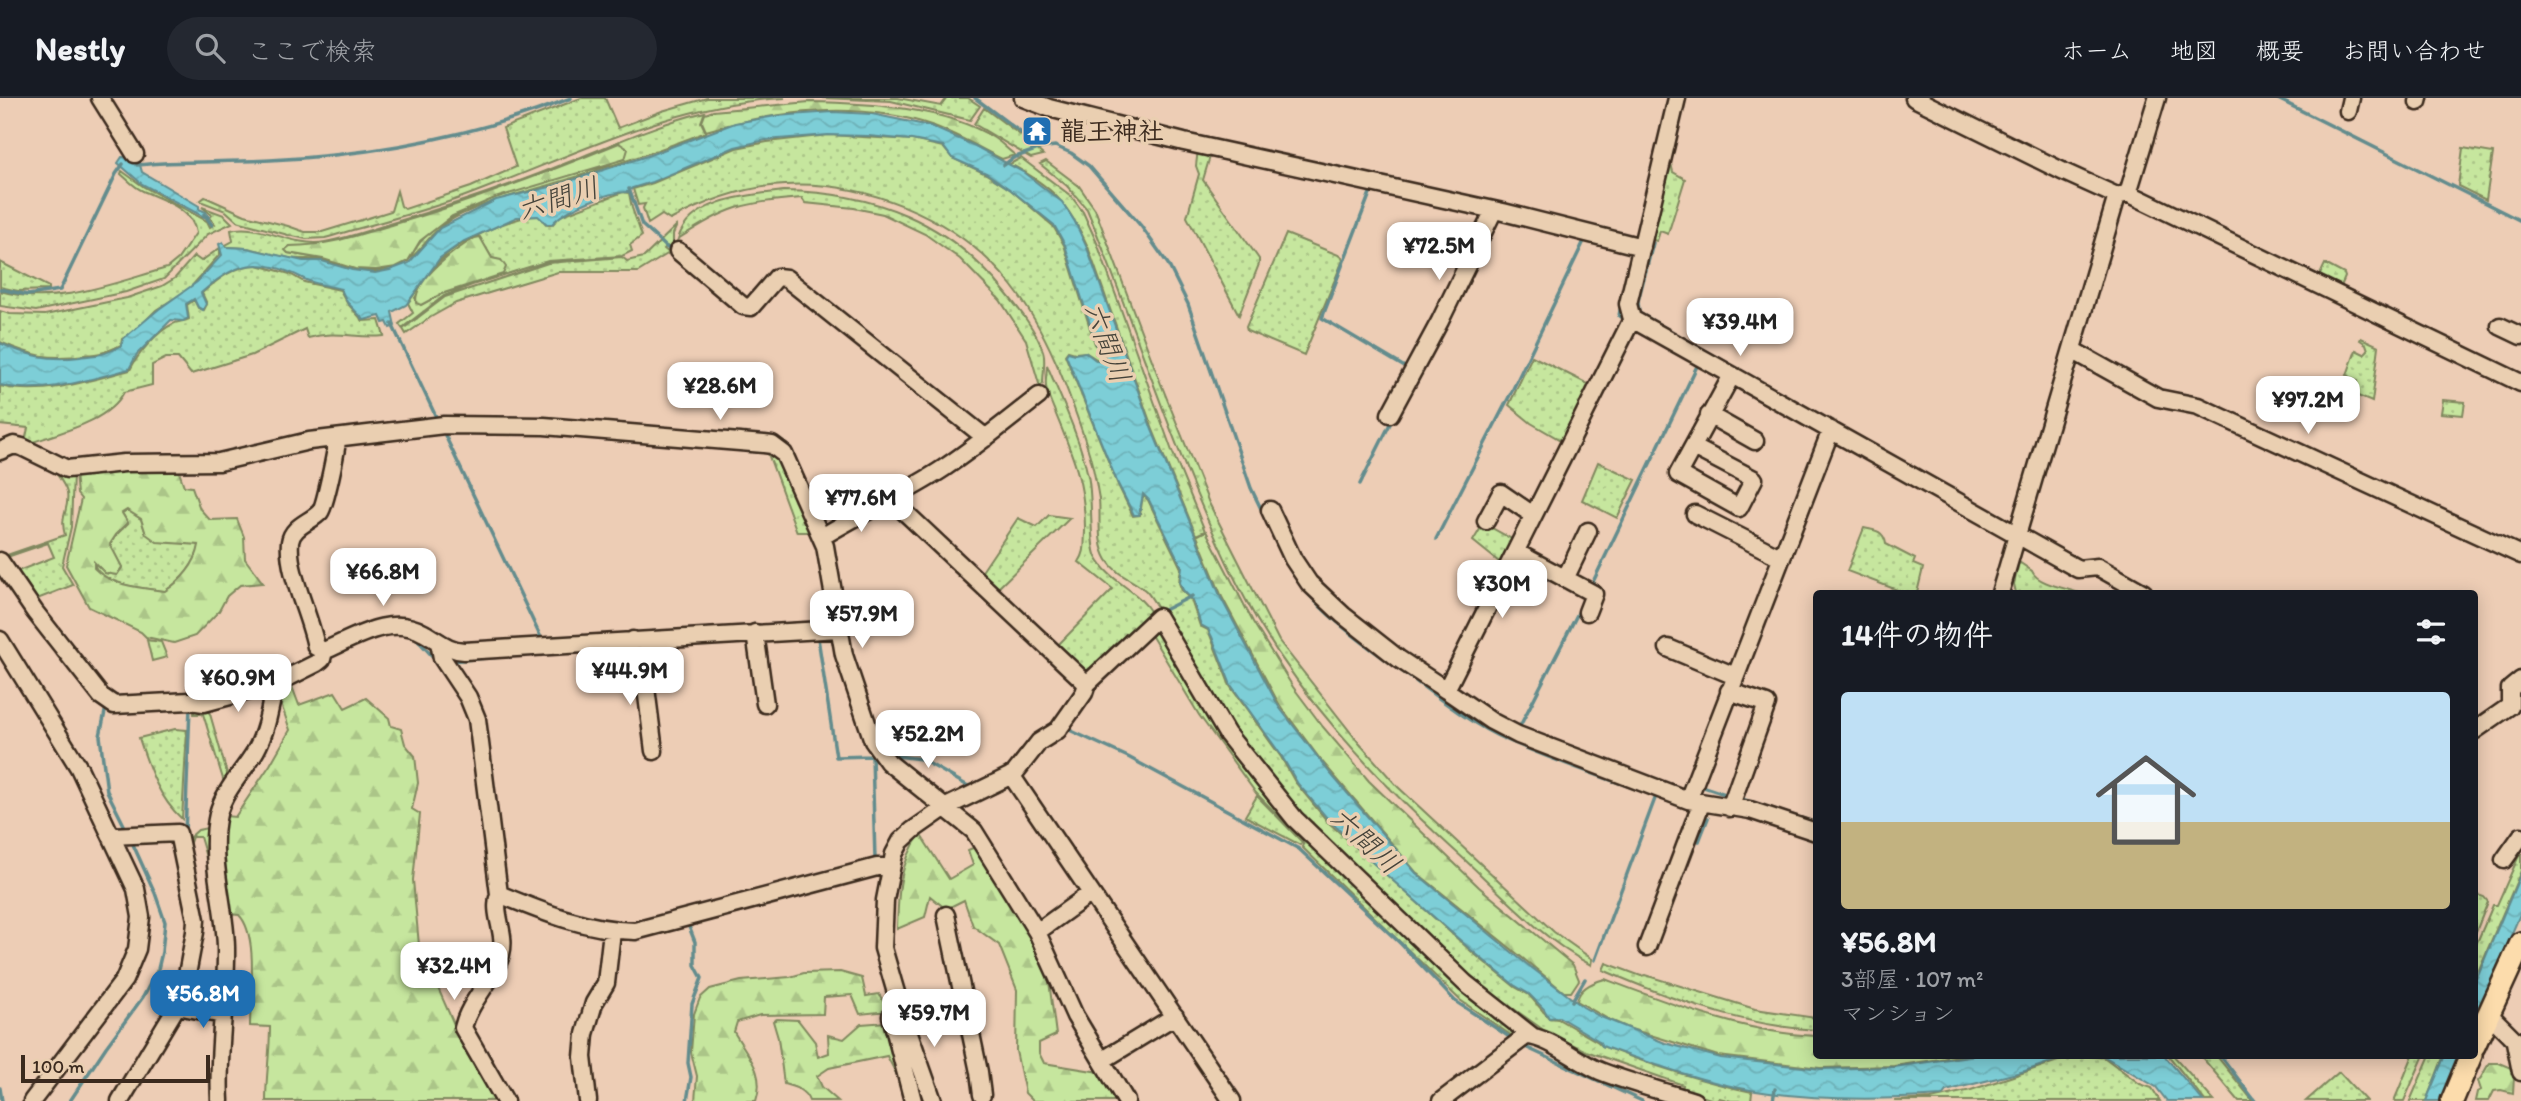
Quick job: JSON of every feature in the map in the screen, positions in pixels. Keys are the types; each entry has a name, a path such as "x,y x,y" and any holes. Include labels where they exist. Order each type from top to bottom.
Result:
{"main road":[{"path":"2478,1037 2521,943"},
{"path":"2452,1101 2468,1059"}],"street":[{"path":"100,98 127,152"},
{"path":"1023,98 1049,108 1184,142 1639,243"},
{"path":"1446,690 1630,322 1628,304 1639,243 1677,98"},
{"path":"1914,98 2521,383"},
{"path":"2001,590 2123,195 2157,98"},
{"path":"1390,414 1494,210"},
{"path":"678,251 743,306 751,307 777,277 786,278 986,438"},
{"path":"1630,322 1829,435 2018,530 2078,569 2098,568 2138,590"},
{"path":"2500,326 2521,336"},
{"path":"2075,352 2158,398 2199,405 2521,555"},
{"path":"1693,447 1754,480 1739,508 1678,474 1730,379"},
{"path":"822,537 944,468 1039,396"},
{"path":"1709,415 1755,441"},
{"path":"0,452 14,445 22,447 67,469 124,463 219,462 284,446 440,425 544,426 772,445 784,454 822,537 844,655 870,733 883,756 974,831 1037,932 1075,1016 1126,1101"},
{"path":"1647,947 1734,688 1829,435"},
{"path":"324,651 316,647 312,624 292,567 290,542 294,532 322,510 337,452 337,438"},
{"path":"1486,521 1501,493 1533,515"},
{"path":"889,501 1084,681 1084,693 1058,730 1039,742 1014,773 946,807 901,841 890,867 884,948 901,1010 933,1101"},
{"path":"1270,510 1293,559 1309,583 1343,615 1399,659 1491,720 1518,735 1694,802 1733,800 1750,810 1813,831"},
{"path":"1695,514 1782,558"},
{"path":"1565,579 1588,531"},
{"path":"1516,552 1594,594 1587,612"},
{"path":"0,561 35,612 109,703 123,706 212,702 275,684 317,663 324,651 393,625 411,626 442,655 468,697 477,719 499,894 495,904 503,939 501,955 463,1028 505,1101"},
{"path":"1084,681 1158,617 1227,734 1295,819 1522,1040 1597,1070 1694,1101"},
{"path":"442,655 454,651 756,638 839,629"},
{"path":"756,638 765,704"},
{"path":"0,639 79,768 137,895 141,917 137,949 124,980 32,1101"},
{"path":"635,644 642,656 654,751"},
{"path":"1668,648 1734,688 1767,704 1733,800"},
{"path":"2478,728 2513,703 2510,689 2521,681"},
{"path":"220,1101 226,943 216,826 225,796 265,732 275,684"},
{"path":"1014,773 1175,1016 1237,1099"},
{"path":"111,836 178,833 196,920 182,1007 120,1101"},
{"path":"2504,860 2521,836"},
{"path":"499,894 554,916 612,931 635,931 877,867 890,867"},
{"path":"1037,932 1091,892"},
{"path":"946,915 983,1099"},
{"path":"588,1101 583,1057 585,1034 594,1003 606,983 612,931"},
{"path":"182,1007 223,1015"},
{"path":"2488,1013 2518,1044 2521,1072"},
{"path":"891,1016 913,1101"},
{"path":"1103,1060 1175,1016"},
{"path":"1441,1101 1522,1040"}],"green space":[{"path":"581,98 605,98 618,128 707,98 785,98 700,110 659,122 457,199 325,238 306,239 237,221 226,211 200,201 205,197 245,215 305,232 322,232 391,211 397,191 401,206 405,209 471,187 516,167 503,128"},
{"path":"822,98 898,98 941,106 947,98 968,98 980,106 970,120 891,101"},
{"path":"809,102 880,106 953,119 997,140 1015,155 1002,159 934,126 878,113 820,111 791,114 706,131 702,122 705,114 713,111"},
{"path":"984,108 1043,155 1031,158 974,124"},
{"path":"705,112 701,122 706,132 633,158 467,212 443,225 409,259 423,239 441,224 462,212 511,192 610,165 619,143 550,172 435,212 323,245 290,246 286,250 288,253 323,259 355,269 322,260 289,258 226,245 233,241 231,230 241,228 313,243 351,236 507,186 688,116"},
{"path":"829,135 912,140 943,147 952,158 986,174 1011,190 1053,226 1064,245 1095,344 1104,356 1104,361 1085,352 1068,351 1065,355 1118,485 1133,516 1140,515 1143,495 1148,500 1181,568 1179,583 1182,591 1191,600 1200,626 1208,630 1230,686 1281,757 1295,782 1328,822 1472,952 1529,995 1549,1018 1558,1019 1602,1046 1620,1053 1695,1078 1752,1092 1751,1101 1719,1098 1717,1101 1682,1090 1683,1085 1586,1051 1545,1031 1487,990 1483,994 1366,884 1310,827 1248,756 1186,660 1149,594 1116,570 1107,560 1100,538 1099,499 1092,464 1072,402 1055,361 1024,302 989,261 963,239 903,206 838,188 804,185 757,188 719,198 670,220 662,215 648,224 643,208 645,204 638,205 633,189 736,148"},
{"path":"619,143 628,149 625,159 495,198 452,216 420,241 408,261 396,267 355,269 323,259 288,253 285,250 290,246 343,239 423,215"},
{"path":"2463,148 2493,153 2486,200 2458,186"},
{"path":"1198,149 1211,153 1203,180 1259,259 1239,315 1187,217 1199,174 1196,166"},
{"path":"1669,155 1673,172 1685,179 1668,234 1660,231 1657,241 1649,239"},
{"path":"1021,158 1071,196 1083,212 1097,243 1172,451 1205,531 1196,535 1153,430 1081,232 1058,198 1038,180 1010,164"},
{"path":"1046,161 1079,186 1095,209 1209,503 1279,641 1359,743 1398,787 1554,932 1592,959 1591,965 1573,955 1525,917 1432,830 1338,732 1283,660 1258,622 1215,538 1087,209 1067,186 1040,164"},
{"path":"122,171 144,187 207,221 210,227 215,224 210,218 212,215 202,207 224,215 232,223 208,234 164,279 126,292 36,311 0,306 0,291 21,295 63,295 167,268 178,259 196,233 194,225 176,206 137,188 121,174"},
{"path":"784,191 848,197 878,205 906,215 959,246 983,267 1005,292 1036,335 1044,358 1043,383 1040,387 1026,340 1000,300 960,259 925,234 883,214 805,203 802,198 765,202 724,213 678,239 685,226 707,207 738,197"},
{"path":"623,192 629,193 642,236 630,245 632,251 622,256 548,261 444,296 402,328 399,324 413,313 408,303 429,272 445,255 485,232 514,220 539,216 547,225 552,225 560,216","holes":["479,237 492,258 501,261 503,274 441,294 421,305 415,298 439,262 475,238"]},
{"path":"677,225 673,234 673,251 667,246 664,249 669,253 638,272 558,272 456,303 406,334 403,329 445,297 548,263 622,257 627,261 644,257"},
{"path":"1286,234 1341,256 1343,260 1304,355 1247,331 1246,327"},
{"path":"480,237 492,258 501,260 506,267 503,274 441,294 421,305 416,303 417,294 429,275 447,257"},
{"path":"220,248 220,254 190,288 156,310 133,333 122,339 121,345 112,349 90,355 51,357 32,354 0,342 0,311 10,314 45,315 127,298 162,286 175,278 194,256 201,261"},
{"path":"0,262 49,287 49,290 18,291 0,287"},
{"path":"406,262 378,271 355,269 376,270"},
{"path":"2325,264 2344,274 2340,289 2318,279"},
{"path":"257,265 290,274 304,282 340,290 347,303 363,321 379,320 384,336 328,335 308,338 305,329 252,355 191,374 178,358 166,358 152,365 152,385 124,392 106,412 81,426 27,444 25,442 28,428 0,425 0,386 16,389 49,388 82,383 130,370 154,338 167,327 189,319 187,305 194,300 198,308 204,310 207,304 202,293 220,278"},
{"path":"2361,338 2379,346 2372,402 2353,394 2358,381 2347,375 2356,350 2364,354 2368,350"},
{"path":"1532,356 1594,387 1564,442 1531,423 1509,405"},
{"path":"1047,365 1085,462 1092,541 1096,557 1152,614 1140,621 1083,676 1055,648 1113,589 1079,562 1085,544 1082,493 1074,459 1046,389"},
{"path":"2443,400 2465,402 2463,415 2441,413"},
{"path":"766,448 775,451 812,532 797,532"},
{"path":"1598,462 1636,480 1617,518 1582,500"},
{"path":"177,466 184,486 192,487 200,509 210,520 237,519 244,537 245,559 263,583 240,585 227,596 219,611 195,636 174,643 146,637 89,607 66,565 81,499 77,494 75,473","holes":["127,510 141,519 146,534 157,542 199,545 195,559 187,571 165,591 118,582 94,568 94,562 105,573 117,575 122,567 110,544 128,523 122,513"]},
{"path":"52,467 73,474 71,527 62,566 73,585 32,601 1,557 65,535 63,522 67,493","holes":["48,543 54,557 13,573 4,558"]},
{"path":"127,510 141,519 146,534 200,545 187,571 165,591 112,581 97,569 94,561 105,573 117,575 122,568 110,545 128,523 122,513"},
{"path":"1049,515 1070,518 995,591 979,576 1018,518 1037,527"},
{"path":"1482,526 1490,527 1517,542 1504,566 1473,541"},
{"path":"1864,528 1879,532 1886,544 1915,559 1913,564 1923,568 1918,590 1897,590 1847,571"},
{"path":"1206,531 1253,622 1293,687 1323,727 1369,781 1479,887 1573,965 1579,980 1571,992 1564,992 1416,872 1320,759 1279,704 1222,597 1197,536"},
{"path":"2019,562 2040,579 2071,590 2015,590 2014,584"},
{"path":"1156,622 1240,757 1513,1028 1512,1036 1460,1000 1302,847 1304,842 1256,793 1199,715 1148,630"},
{"path":"147,640 161,642 167,657 152,661"},
{"path":"290,681 299,705 335,692 345,708 366,698 389,718 391,726 401,729 405,744 415,756 418,783 412,809 420,814 413,880 419,945 460,1038 499,1101 266,1101 270,1027 250,1026 251,951 245,924 239,915 228,914 223,826 225,816 235,817 290,730 280,701 282,686"},
{"path":"194,707 205,707 210,714 228,777 224,787 203,714 194,714"},
{"path":"175,729 187,730 182,819 160,792 139,738"},
{"path":"1257,796 1302,842 1300,845 1245,816"},
{"path":"198,830 210,830 214,884 200,837 192,837 189,845 188,839"},
{"path":"920,834 949,879 973,865 968,850 975,847 1046,958 1056,1035 1039,1043 1039,1053 1044,1063 1099,1072 1117,1101 1033,1101 1025,1093 1016,1051 1017,990 999,945 973,926 964,900 946,909 930,896 925,917 897,929 899,891 904,868"},
{"path":"2521,851 2521,871 2478,972 2478,940 2493,905 2497,905"},
{"path":"2478,895 2488,902 2478,927"},
{"path":"1606,963 1755,1009 1813,1018 1813,1030 1734,1017 1654,991 1603,970"},
{"path":"840,972 862,978 866,996 879,994 889,1011 860,1014 852,995 824,997 823,1014 760,1015 737,1022 734,1032 757,1072 759,1081 756,1101 695,1101 697,1076 691,1052 694,1014 700,998 710,989 741,981 790,977 804,973"},
{"path":"1605,979 1709,1016 1762,1029 1813,1036 1813,1059 1940,1059 1894,1066 1820,1068 1718,1056 1631,1029 1608,1019 1577,1001 1578,996 1591,984"},
{"path":"798,1020 815,1042 818,1057 829,1053 828,1035 844,1039 861,1024 887,1022 905,1078 900,1081 887,1056 829,1068 817,1076 822,1087 838,1101 809,1101 802,1092 784,1084 773,1021"},
{"path":"2106,1059 2140,1084 2152,1088 2160,1101 1895,1101 1931,1099 1971,1090 2058,1061"},
{"path":"2171,1059 2177,1059 2214,1101 2205,1101"},
{"path":"2203,1059 2219,1059 2253,1101 2239,1101"},
{"path":"2411,1059 2422,1059 2404,1101 2394,1101"},
{"path":"2428,1059 2442,1059 2426,1101 2410,1101"},
{"path":"2490,1063 2511,1068 2514,1077 2513,1093 2494,1091 2489,1101 2475,1101 2477,1092 2481,1090 2478,1081"},
{"path":"2339,1072 2366,1101 2306,1101"}],"water":[{"name":"六間川","path":"833,112 872,114 930,126 1023,172 1062,202 1087,248 1152,430 1221,598 1279,707 1330,773 1416,873 1583,1007 1665,1043 1721,1058 1821,1069 1894,1067 1949,1059 2060,1059 2025,1071 1946,1091 1942,1096 1872,1099 1802,1097 1736,1087 1678,1072 1602,1046 1599,1041 1559,1017 1549,1018 1529,994 1470,949 1373,863 1327,818 1298,784 1281,755 1231,685 1208,629 1201,625 1193,601 1183,590 1180,583 1182,567 1149,500 1143,494 1139,515 1134,515 1118,484 1066,355 1068,352 1085,352 1097,361 1104,362 1105,356 1096,343 1065,245 1054,225 986,173 952,158 943,146 868,136 828,135 766,140 735,147 632,188 629,192 610,194 588,202 552,224 547,224 538,216 517,217 464,241 440,258 406,305 392,312 395,326 390,328 387,322 383,323 380,316 364,320 347,302 341,289 263,265 242,267 222,277 201,293 206,304 203,310 194,299 186,304 188,318 183,321 171,320 137,354 129,369 81,382 48,387 16,388 0,385 0,343 48,358 80,357 111,351 121,346 123,339 159,309 197,282 222,255 219,244 223,242 226,247 247,248 303,261 322,261 352,270 375,273 390,270 409,263 440,228 496,200 554,186 647,156 735,123 776,116"},
{"path":"122,157 138,158 142,172 199,206 209,217 204,217 142,184 118,163"},
{"path":"2521,873 2521,912 2478,1013 2478,975"},
{"path":"2109,1059 2167,1059 2203,1101 2167,1101 2156,1087"},
{"path":"2443,1059 2457,1059 2440,1101 2426,1101"}],"waterway":[{"path":"137,165 253,161 347,154 386,148 461,133 571,98"},
{"path":"975,98 1040,147"},
{"path":"2276,98 2521,221"},
{"path":"1004,165 1013,158 1041,148 1055,146 1071,153 1089,166 1141,226 1168,264 1188,304 1251,488 1264,515"},
{"path":"0,289 28,295 60,290 123,164"},
{"path":"1372,188 1322,318 1408,369"},
{"path":"629,189 642,225 673,253"},
{"path":"204,214 212,225"},
{"path":"1436,539 1512,391 1586,237"},
{"path":"1646,242 1653,243 1638,301 1639,313 1844,429"},
{"path":"1621,304 1619,316 1625,321"},
{"path":"392,324 438,421"},
{"path":"1591,586 1698,364"},
{"path":"1360,484 1392,420"},
{"path":"443,431 543,642"},
{"path":"1860,438 1887,453"},
{"path":"1285,560 1295,578 1325,611 1382,657 1472,721 1545,756 1662,798"},
{"path":"1158,613 1192,596"},
{"path":"1519,728 1582,605"},
{"path":"415,637 436,660"},
{"path":"816,638 836,757 872,756"},
{"path":"449,661 539,654"},
{"path":"106,707 100,736 107,791 126,829"},
{"path":"185,834 190,707"},
{"path":"1065,728 1128,757 1299,849 1401,944 1455,1001 1514,1040"},
{"path":"836,870 875,859 872,756 878,755"},
{"path":"889,755 921,759 968,786 979,783"},
{"path":"1702,783 1701,786 1731,796"},
{"path":"1595,960 1656,796"},
{"path":"1739,798 1813,822"},
{"path":"1699,841 1708,818 1703,816"},
{"path":"70,1101 143,997 158,969 162,952 165,922 131,840"},
{"path":"687,1101 691,1077 688,1063 692,1004 702,978 695,965 695,942 688,924"},
{"path":"1572,1001 1585,979"},
{"path":"1523,1046 1642,1101"},
{"path":"2223,1059 2255,1101"},
{"path":"211,1081 212,1101"},
{"path":"0,1088 2,1101"},
{"path":"1773,1101 1775,1089"}],"place":[{"name":"龍王神社","path":"1037,131"}]}
